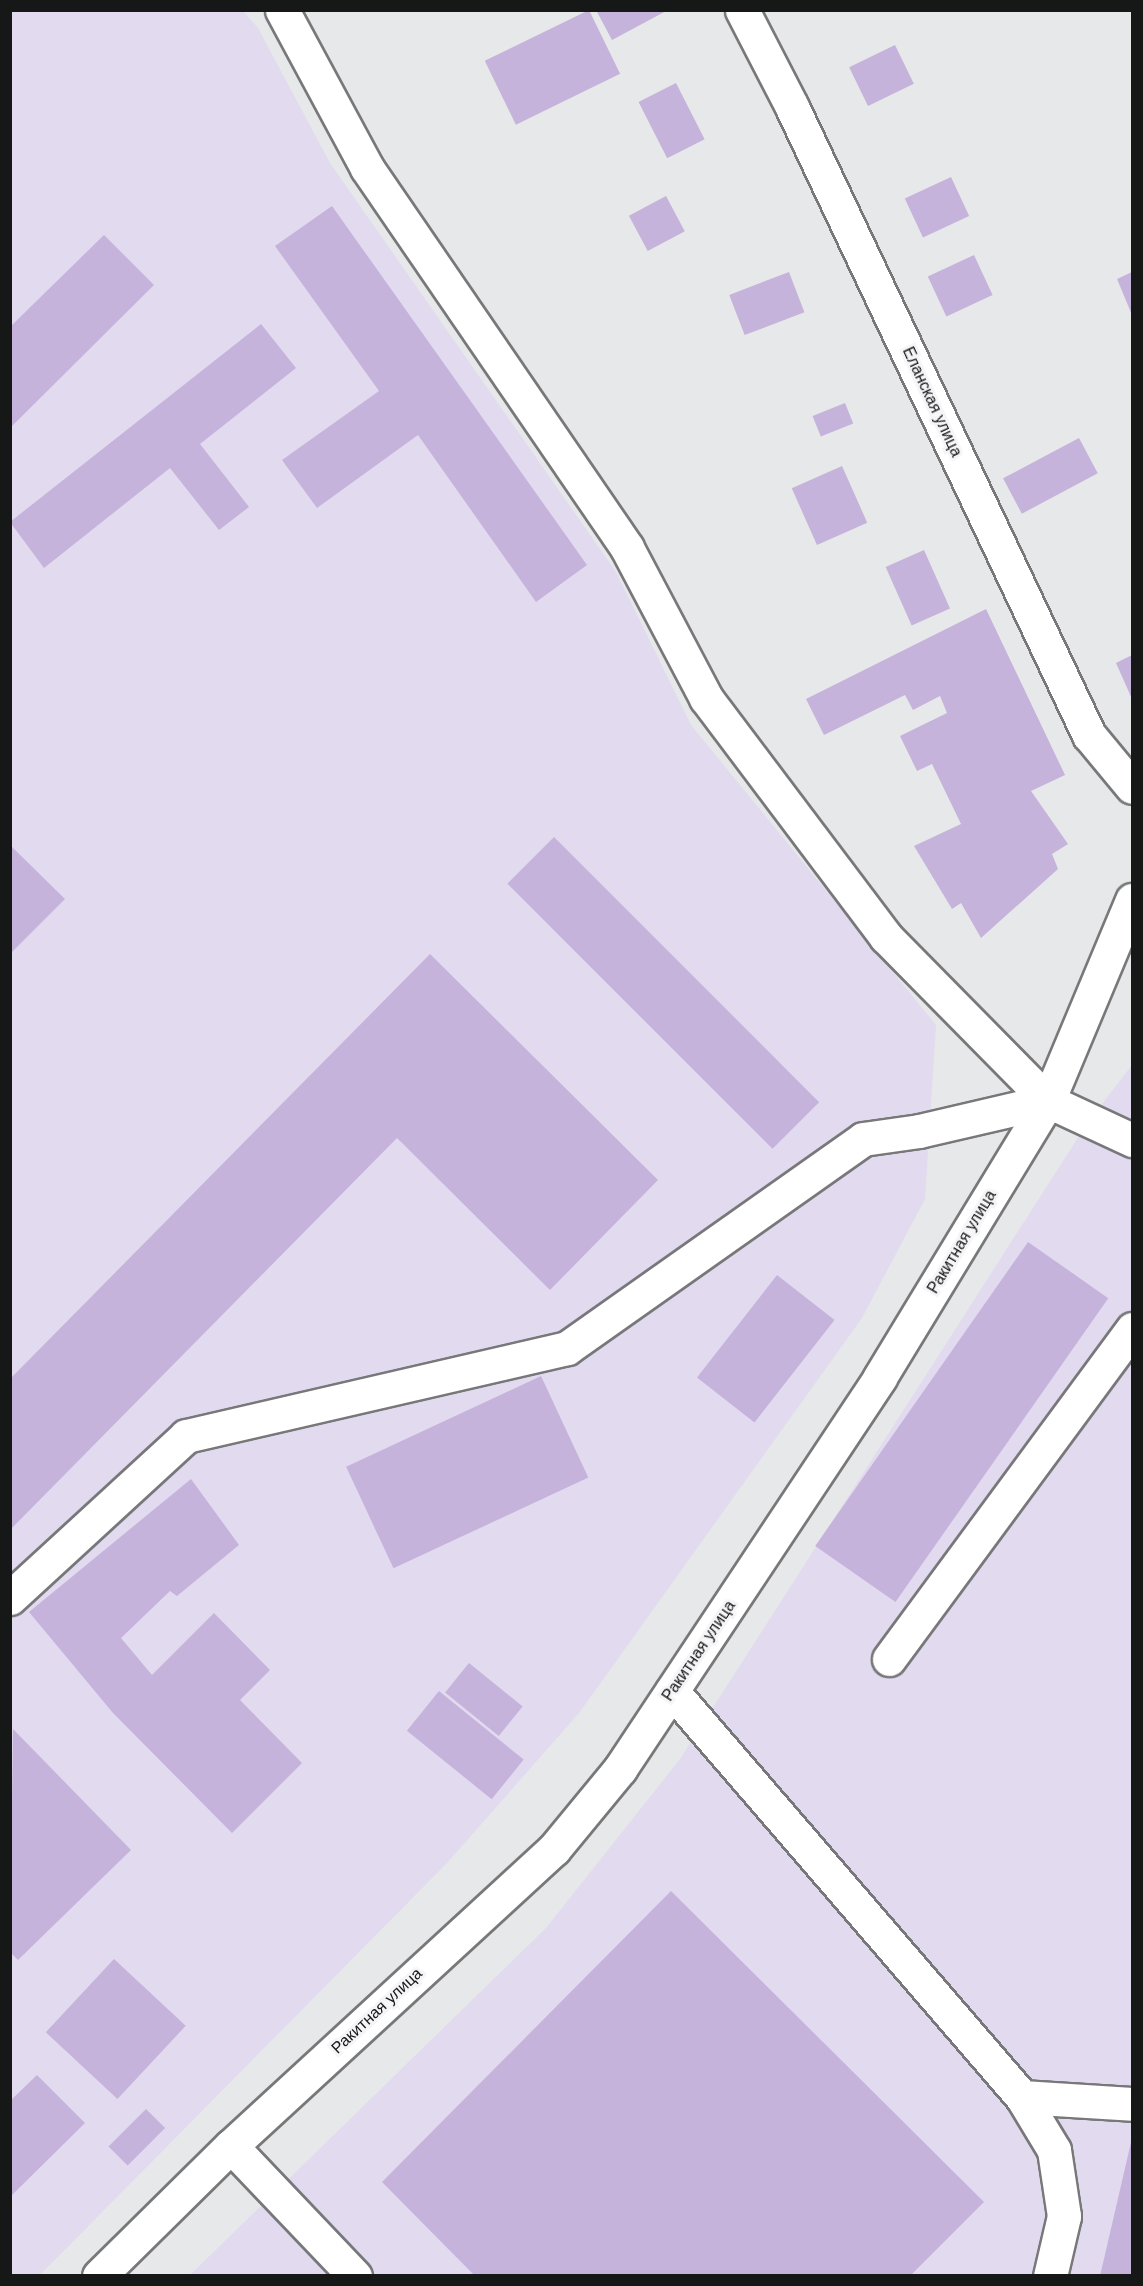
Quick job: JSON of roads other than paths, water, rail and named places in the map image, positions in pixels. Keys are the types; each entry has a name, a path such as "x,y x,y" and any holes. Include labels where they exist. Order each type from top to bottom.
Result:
{"street":[{"path":"282,10 367,168 627,548 706,698 886,937 1048,1101 1132,1140"},
{"name":"Еланская улица","path":"742,10 792,107 1089,735 1132,788"},
{"name":"Ракитная улица","path":"99,2276 231,2146 554,1849 620,1769 880,1377 1048,1101 1132,900"},
{"path":"10,1598 186,1436 567,1348 863,1139 920,1131 1048,1101"},
{"path":"889,1659 1132,1329"},
{"path":"672,1691 1022,2097 1054,2150 1064,2216 1050,2276"},
{"path":"1022,2097 1132,2104"},
{"path":"231,2146 355,2276"}]}
